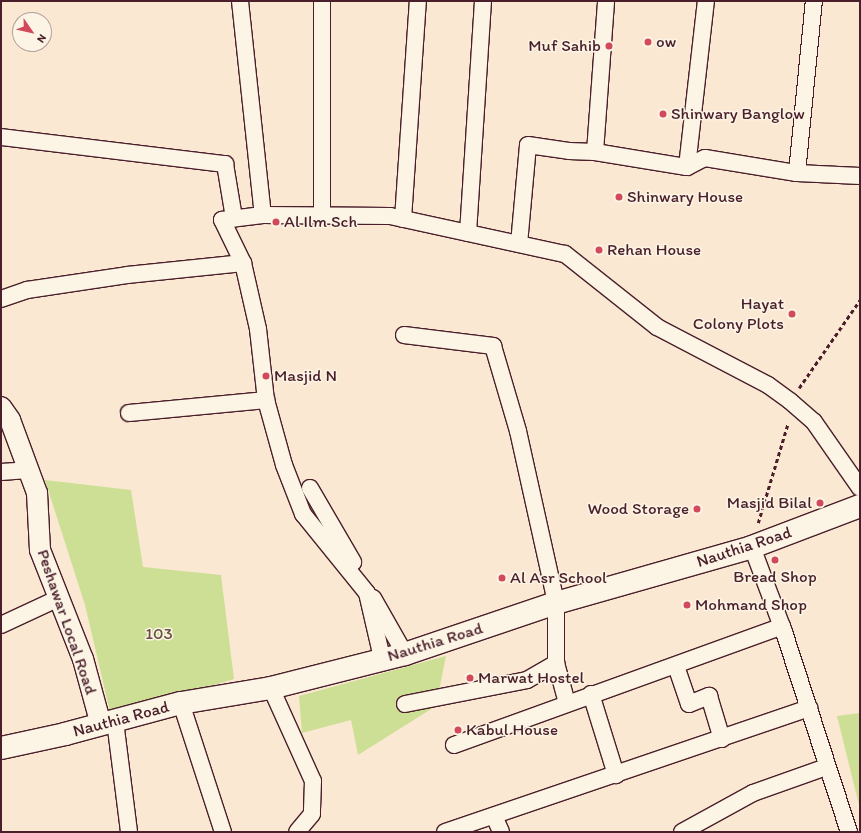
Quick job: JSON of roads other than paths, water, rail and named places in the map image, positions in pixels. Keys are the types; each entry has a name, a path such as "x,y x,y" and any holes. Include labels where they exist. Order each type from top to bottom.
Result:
{"main road":[{"name":"Nauthia Road","path":"1,748 108,723 181,703 271,688 382,658 405,654 556,603 752,547 860,506"}],"street":[{"path":"240,1 263,215"},
{"path":"322,1 322,215"},
{"path":"403,219 418,1"},
{"path":"468,233 483,1"},
{"path":"595,152 606,1"},
{"path":"687,167 706,1"},
{"path":"797,174 814,1"},
{"path":"1,137 225,164 234,218"},
{"path":"519,244 528,145 569,151 595,152 687,167 705,158 797,174 860,176"},
{"path":"382,658 367,593 303,514 284,465 266,400 258,329 243,263 222,220 263,215 322,215 403,219 565,254 657,327 768,385 814,422 860,488"},
{"path":"1,299 27,290 127,275 243,263"},
{"path":"404,335 492,346 518,431 556,603 556,663 567,703"},
{"path":"129,413 266,400"},
{"name":"Peshawar Local Road","path":"1,407 10,420 38,493 40,550 108,723"},
{"path":"1,472 28,470"},
{"path":"310,488 405,654"},
{"path":"752,547 782,626 809,708 826,767 849,832"},
{"path":"1,625 59,598"},
{"path":"454,745 591,694 676,666 782,626"},
{"path":"405,704 527,680 556,663"},
{"path":"676,666 689,704 709,696 722,738"},
{"path":"271,688 313,781 312,814 297,832"},
{"path":"591,694 616,775"},
{"path":"181,703 223,832"},
{"path":"445,832 809,708"},
{"path":"108,723 129,832"},
{"path":"682,832 753,793 826,767"},
{"path":"494,816 501,832"}],"place":[{"name":"ow","path":"648,42"},
{"name":"Muf Sahib","path":"609,46"},
{"name":"Shinwary Banglow","path":"663,114"},
{"name":"Shinwary House","path":"619,197"},
{"name":"Al Ilm Sch","path":"276,222"},
{"name":"Rehan House","path":"599,250"},
{"name":"Hayat Colony Plots","path":"792,314"},
{"name":"Masjid N","path":"266,376"},
{"name":"Masjid Bilal","path":"820,503"},
{"name":"Wood Storage","path":"697,509"},
{"name":"Bread Shop","path":"775,560"},
{"name":"Al Asr School","path":"502,578"},
{"name":"Mohmand Shop","path":"687,605"},
{"name":"Marwat Hostel","path":"470,678"},
{"name":"Kabul House","path":"458,730"}],"park label":[{"name":"103","path":"159,634"}]}
